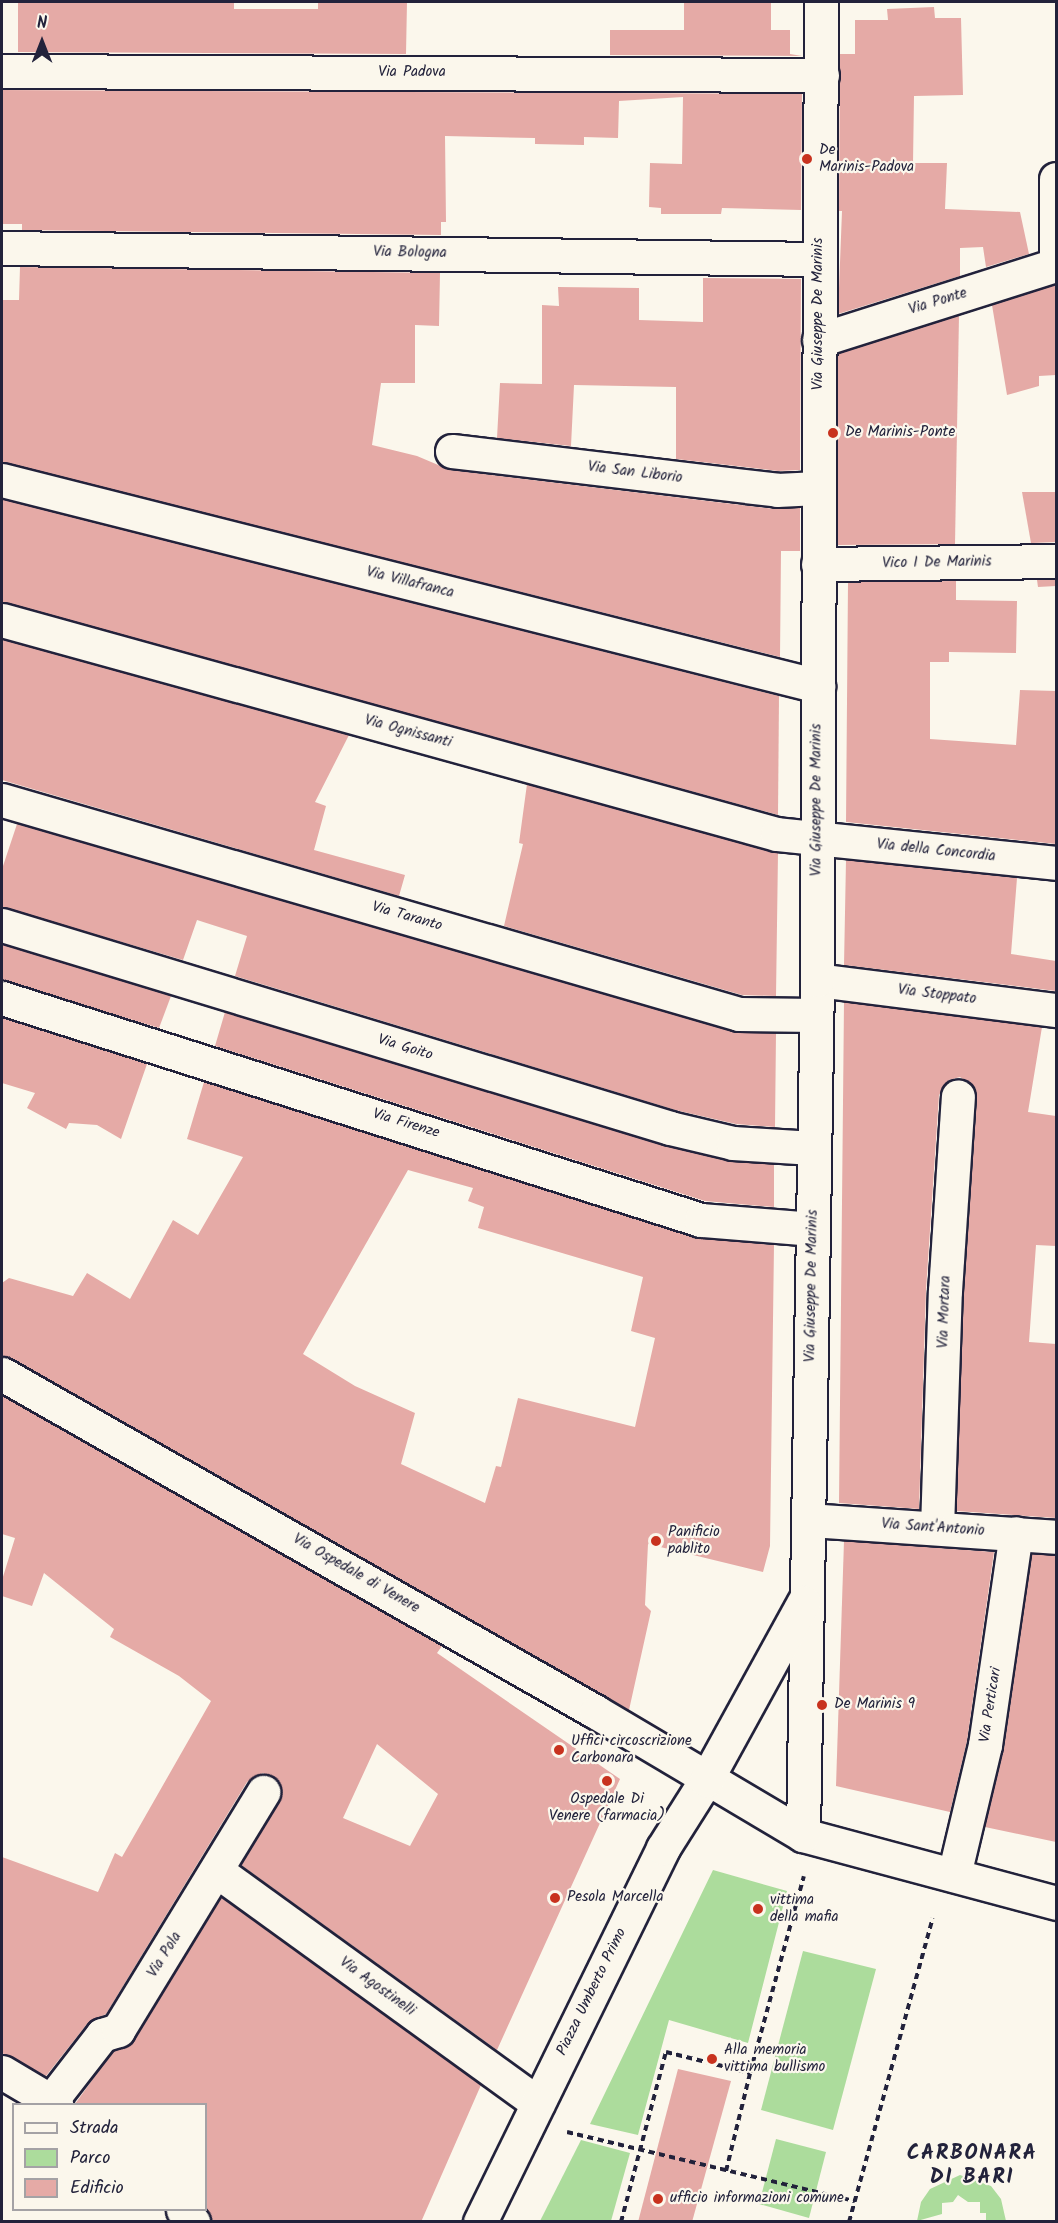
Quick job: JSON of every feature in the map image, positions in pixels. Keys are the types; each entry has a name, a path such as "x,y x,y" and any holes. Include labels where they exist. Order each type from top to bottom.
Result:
{"street":[{"name":"Via Giuseppe De Marinis","path":"803,1835 817,980 821,2"},
{"name":"Via Padova","path":"2,71 822,75"},
{"path":"1056,179 1056,265"},
{"name":"Via Bologna","path":"2,248 819,259"},
{"name":"Via Ponte","path":"819,340 1056,265"},
{"name":"Via San Liborio","path":"452,451 777,490 818,488"},
{"name":"Via Villafranca","path":"2,480 818,686"},
{"name":"Vico I De Marinis","path":"818,564 1056,561"},
{"name":"Via Ognissanti","path":"2,620 777,834 816,838"},
{"name":"Via Taranto","path":"2,800 739,1014 816,1015"},
{"name":"Via della Concordia","path":"816,838 1056,863"},
{"name":"Via Goito","path":"2,925 669,1128 733,1143 813,1148"},
{"name":"Via Stoppato","path":"817,980 1056,1010"},
{"name":"Via Firenze","path":"2,998 701,1220 813,1229"},
{"name":"Via Mortara","path":"937,1528 945,1291 958,1096"},
{"name":"Via Ospedale di Venere","path":"2,1374 586,1706 706,1780"},
{"name":"Via Sant'Antonio","path":"809,1520 1056,1537"},
{"name":"Via Perticari","path":"954,1875 985,1745 1016,1533"},
{"name":"Piazza Umberto Primo","path":"480,2222 663,1848 706,1780 807,1598"},
{"path":"706,1780 803,1835 1056,1903"},
{"name":"Via Pola","path":"53,2103 102,2035 118,2030 217,1871 263,1792"},
{"name":"Via Agostinelli","path":"217,1871 538,2103"},
{"path":"2,2072 53,2103"}],"path":[{"path":"726,2170 750,2073 806,1871"},
{"path":"849,2222 933,1918"},
{"path":"621,2222 666,2052 750,2073"},
{"path":"564,2131 855,2201"}],"green space":[{"path":"713,1870 787,1891 748,2043 669,2020 638,2135 590,2124"},
{"path":"803,1951 876,1969 833,2130 761,2110"},
{"path":"776,2139 826,2152 809,2218 759,2204"},
{"path":"581,2140 630,2153 611,2221 540,2221"},
{"path":"960,2175 991,2186 1001,2199 1006,2221 986,2221 986,2213 980,2213 980,2202 968,2202 958,2195 953,2202 942,2203 942,2214 917,2221 921,2202 930,2189"}],"building":[{"path":"18,2 234,2 234,9 318,9 318,2 407,2 406,54 18,52"},
{"path":"684,2 771,2 771,30 790,30 790,54 802,56 610,55 610,30 684,30"},
{"path":"934,7 935,18 961,18 963,95 914,96 913,163 947,163 945,209 1020,212 1029,254 986,267 983,247 960,248 960,276 838,314 842,211 839,211 840,54 855,54 855,20 888,20 887,9"},
{"path":"2,90 802,94 801,210 722,208 721,214 661,214 661,208 649,207 650,163 682,164 683,97 619,101 618,138 584,137 584,145 535,144 535,138 445,136 446,222 441,222 441,235 22,230 22,224 2,224"},
{"path":"20,267 440,273 439,326 415,325 415,383 381,383 372,445 417,456 450,470 775,509 800,508 800,551 781,551 780,657 2,462 2,300 19,300"},
{"path":"703,278 801,279 800,470 778,471 676,459 676,387 574,385 571,446 497,438 500,383 542,384 542,305 559,306 558,287 639,288 639,320 703,322"},
{"path":"1056,285 1056,375 1039,376 1039,386 1007,395 992,305"},
{"path":"959,315 955,544 838,545 838,354"},
{"path":"1022,492 1056,492 1056,542 1031,543"},
{"path":"2,499 779,696 778,815 2,602"},
{"path":"1037,580 1056,580 1056,586 1038,587"},
{"path":"956,581 956,600 1017,601 1016,653 949,652 949,662 930,662 930,739 1016,745 1020,690 1056,691 1056,844 846,822 848,582"},
{"path":"2,639 349,735 315,802 326,806 314,850 405,875 399,896 2,780"},
{"path":"527,784 778,853 776,996 742,995 504,926 523,844 519,843"},
{"path":"17,824 734,1032 776,1033 775,1127 736,1124 675,1110 235,976 247,936 197,920 183,960 2,907 2,869"},
{"path":"846,860 1017,878 1011,954 1056,961 1056,991 844,965"},
{"path":"2,944 171,996 159,1028 2,980"},
{"path":"844,1002 1042,1027 1028,1112 1056,1116 1056,1246 1036,1245 1029,1342 1056,1344 1056,1518 956,1511 964,1292 977,1097 975,1087 960,1077 949,1080 939,1095 926,1290 919,1509 839,1503"},
{"path":"225,1012 665,1146 729,1161 774,1164 774,1207 705,1201 215,1046"},
{"path":"2,1018 147,1064 121,1139 97,1125 69,1123 66,1129 27,1108 35,1093 2,1083"},
{"path":"204,1082 695,1238 774,1245 770,1546 763,1572 648,1544 645,1605 651,1611 629,1710 2,1355 2,1283 9,1278 73,1296 87,1273 130,1299 173,1220 198,1235 243,1157 187,1139","holes":["408,1170 473,1188 468,1201 484,1207 478,1228 643,1277 631,1331 655,1338 635,1427 518,1398 501,1467 496,1466 485,1503 401,1464 415,1413 355,1386 303,1354"]},
{"path":"2,1395 442,1646 437,1653 620,1779 497,2050 241,1865 282,1793 279,1783 263,1773 247,1782 106,2014 87,2024 46,2076 2,2053 2,1857 98,1892 115,1853 122,1857 211,1701 179,1676 110,1637 114,1629 44,1573 32,1606 2,1596 2,1580 15,1538 2,1534","holes":["377,1744 438,1794 410,1846 343,1818"]},
{"path":"844,1541 994,1552 967,1741 950,1812 836,1786"},
{"path":"1032,1554 1056,1555 1056,1842 985,1827 1004,1748"},
{"path":"221,1897 481,2085 421,2222 211,2222 207,2211 207,2103 76,2103 113,2051 134,2040"},
{"path":"678,2069 731,2081 692,2222 638,2222"}],"place":[{"name":"De Marinis-Padova","path":"807,159"},
{"name":"De Marinis-Ponte","path":"833,433"},
{"name":"Panificio pablito","path":"656,1541"},
{"name":"De Marinis 9","path":"822,1705"},
{"name":"Uffici circoscrizione Carbonara","path":"559,1750"},
{"name":"Ospedale Di Venere (farmacia)","path":"607,1781"},
{"name":"Pesola Marcella","path":"555,1898"},
{"name":"vittima della mafia","path":"758,1909"},
{"name":"Alla memoria vittima bullismo","path":"712,2059"},
{"name":"ufficio informazioni comune","path":"658,2199"}],"district":[{"name":"CARBONARA DI BARI","path":"972,2166"}]}
